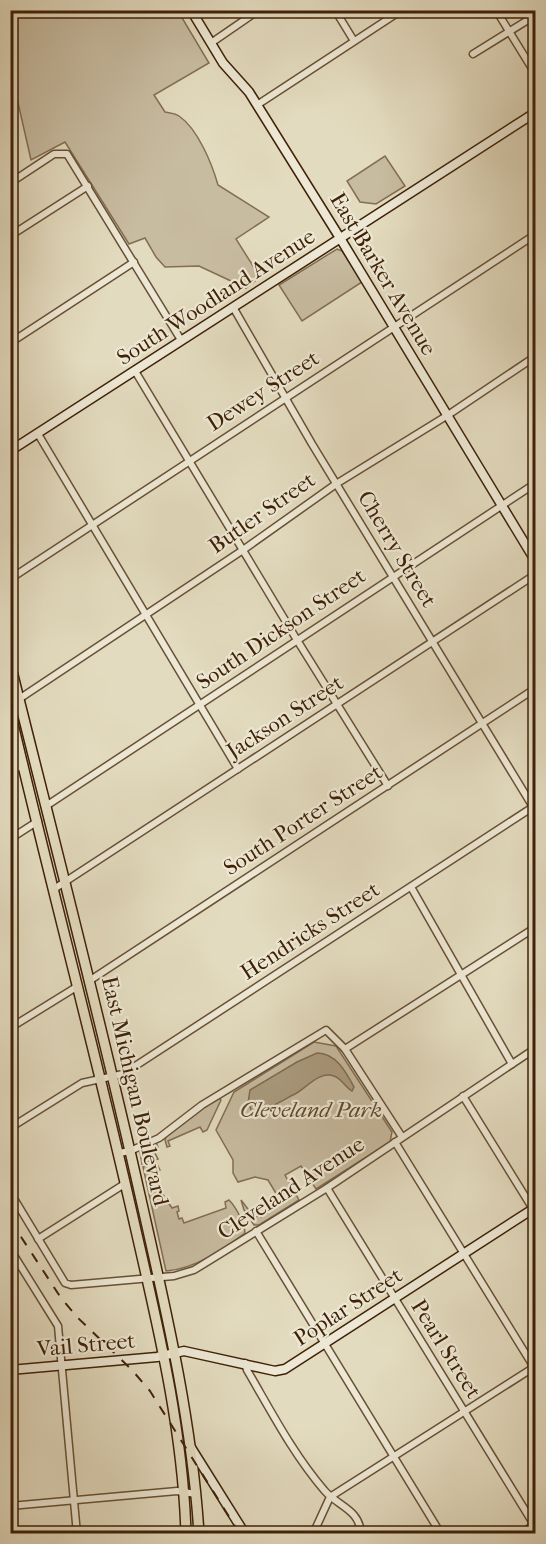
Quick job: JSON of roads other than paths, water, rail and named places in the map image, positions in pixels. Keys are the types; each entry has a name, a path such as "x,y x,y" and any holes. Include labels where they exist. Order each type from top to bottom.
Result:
{"main road":[{"name":"East Michigan Boulevard","path":"10,663 15,700 24,719 46,806 113,1077 159,1277 190,1445 198,1533"},
{"name":"East Michigan Boulevard","path":"10,711 102,1079 164,1356 174,1410 184,1492 186,1533"}],"street":[{"name":"East Barker Avenue","path":"191,10 223,63 242,83 257,105 340,237 536,562"},
{"path":"211,43 259,10"},
{"path":"335,10 354,41"},
{"path":"257,105 402,10"},
{"path":"496,10 536,75"},
{"path":"473,54 536,15"},
{"name":"South Woodland Avenue","path":"10,451 536,112"},
{"path":"10,183 54,154 68,154 181,340"},
{"path":"10,236 88,186"},
{"name":"Dewey Street","path":"10,579 536,234"},
{"path":"10,343 134,262"},
{"name":"Cherry Street","path":"233,308 392,577 534,806"},
{"name":"Butler Street","path":"15,700 243,550 336,484 536,357"},
{"path":"135,371 388,786"},
{"path":"38,434 238,770"},
{"name":"South Dickson Street","path":"46,806 536,483"},
{"name":"Jackson Street","path":"54,889 536,574"},
{"name":"South Porter Street","path":"89,981 536,688"},
{"path":"12,722 24,719"},
{"path":"10,772 24,764"},
{"name":"Hendricks Street","path":"10,1128 82,1083 123,1074 534,806"},
{"path":"10,839 38,821"},
{"path":"411,887 512,1064"},
{"path":"345,1049 536,927"},
{"path":"10,1028 78,986"},
{"path":"119,1153 130,1151 159,1138 202,1105 326,1030 345,1049 402,1137"},
{"path":"533,1049 536,1059"},
{"name":"Cleveland Avenue","path":"38,1239 65,1283 68,1284 174,1276 194,1270 327,1188 533,1049"},
{"path":"463,1096 534,1210"},
{"path":"313,1533 330,1497 535,1368 395,1142"},
{"path":"10,1192 38,1239 126,1183"},
{"name":"Pearl Street","path":"327,1188 535,1526"},
{"name":"Poplar Street","path":"164,1356 184,1351 276,1371 285,1369 534,1210"},
{"path":"256,1231 441,1533"},
{"path":"10,1249 58,1326 77,1533"},
{"name":"Vail Street","path":"10,1370 164,1356"},
{"path":"245,1363 304,1465 330,1497 352,1511 358,1518 361,1533"},
{"path":"190,1445 245,1533"},
{"path":"10,1506 184,1492 196,1494"},
{"path":"520,1533 535,1526"}],"railway":[{"path":"10,1220 61,1298 150,1391 240,1534"}],"park label":[{"name":"Cleveland Park","path":"311,1110"}]}
